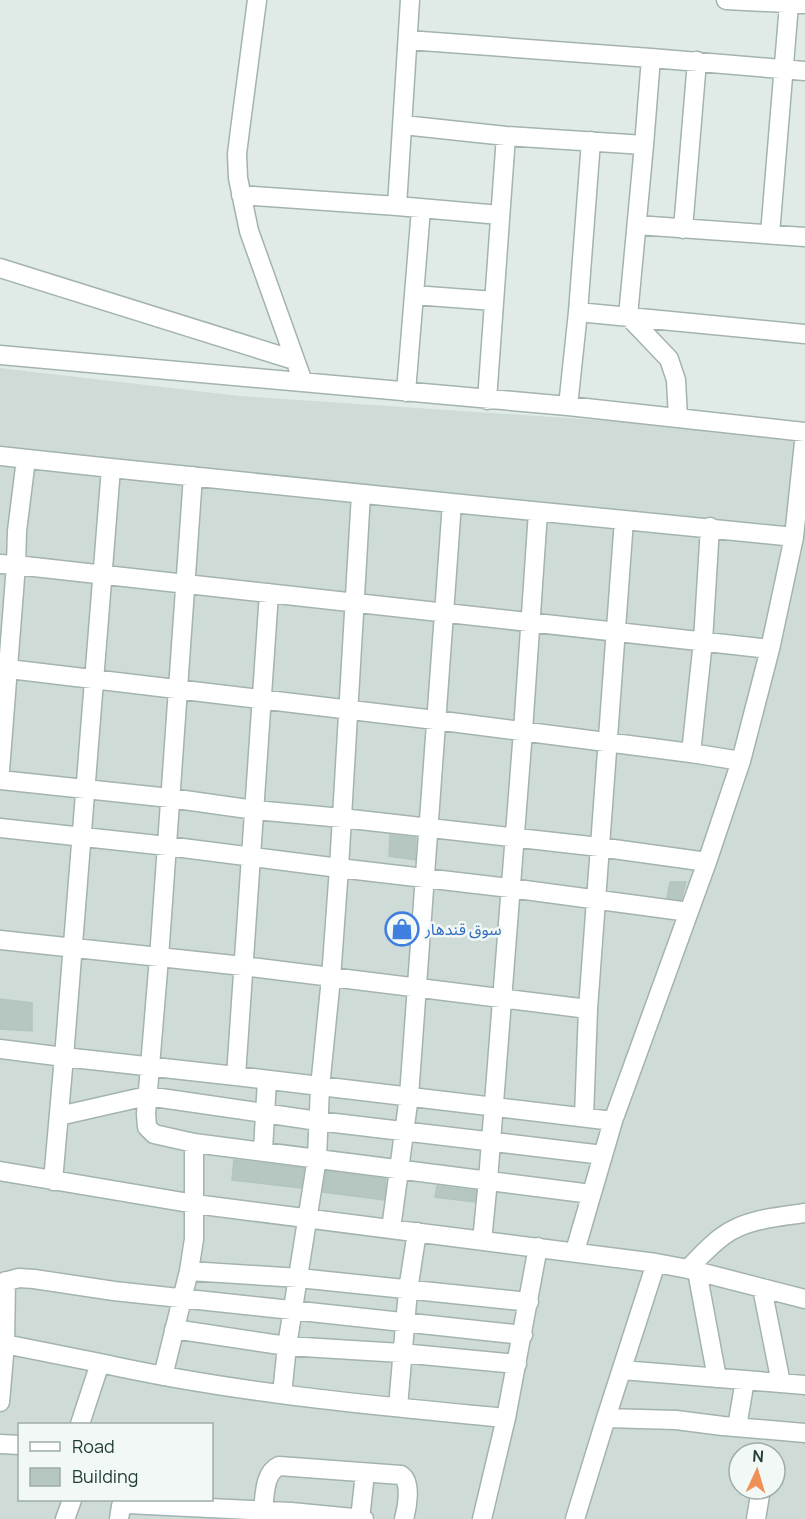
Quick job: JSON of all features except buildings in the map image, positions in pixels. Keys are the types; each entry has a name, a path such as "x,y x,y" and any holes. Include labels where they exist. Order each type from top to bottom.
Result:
{"street":[{"path":"257,0 237,154 241,195 249,231 303,382"},
{"path":"397,206 410,0"},
{"path":"726,0 797,4 783,69 770,234"},
{"path":"408,40 805,71"},
{"path":"651,58 628,316 669,359 676,380 678,418"},
{"path":"683,229 697,61"},
{"path":"403,125 506,136 644,145"},
{"path":"487,399 506,136"},
{"path":"568,406 578,312 591,141"},
{"path":"241,195 500,215"},
{"path":"406,392 421,209"},
{"path":"637,225 805,237"},
{"path":"0,268 294,360"},
{"path":"414,295 494,301"},
{"path":"578,312 805,334"},
{"path":"0,355 568,406 805,433 794,537 770,649 741,761 707,862 613,1121 575,1251"},
{"path":"0,456 794,537"},
{"path":"0,770 8,564 17,531 27,459"},
{"path":"53,1181 83,836 93,680 111,468"},
{"path":"193,476 147,1096 147,1127 154,1134 194,1143 263,1150 591,1194"},
{"path":"282,1394 286,1346 317,1158 320,1087 339,868 361,494"},
{"path":"391,1229 409,1096 452,503"},
{"path":"482,1241 523,731 538,512"},
{"path":"584,1117 595,900 624,520"},
{"path":"691,753 703,641 710,527"},
{"path":"8,564 770,649"},
{"path":"236,1076 269,593"},
{"path":"4,668 523,731 741,761"},
{"path":"0,780 170,798 255,810 428,827 707,862"},
{"path":"0,828 167,846 689,912"},
{"path":"0,940 243,966 588,1010"},
{"path":"0,1049 613,1121"},
{"path":"263,1150 267,1080"},
{"path":"59,1116 147,1096 318,1121 603,1155"},
{"path":"163,1376 189,1271 194,1239 194,1143"},
{"path":"0,1171 195,1204 656,1263 805,1299"},
{"path":"692,1270 723,1235 740,1226 768,1219 805,1214"},
{"path":"398,1407 404,1321 417,1232"},
{"path":"482,1519 506,1418 538,1247"},
{"path":"576,1518 656,1263"},
{"path":"692,1270 717,1378"},
{"path":"189,1271 299,1278 529,1302"},
{"path":"0,1402 3,1282 19,1278 114,1291 523,1335"},
{"path":"762,1288 781,1383"},
{"path":"174,1329 286,1346 401,1353 517,1364"},
{"path":"2,1344 163,1376 282,1394 506,1418"},
{"path":"81,1423 100,1363"},
{"path":"622,1371 805,1385"},
{"path":"737,1427 745,1380"},
{"path":"606,1418 676,1420 805,1433"},
{"path":"0,1444 18,1445"},
{"path":"263,1510 268,1474 279,1466 401,1475 407,1484 404,1519"},
{"path":"119,1519 121,1506 127,1504 158,1512 263,1510 291,1515 362,1519 365,1473"},
{"path":"65,1519 72,1501"},
{"path":"756,1519 759,1501"}],"shaded area":[{"name":"سوق قندهار","path":"0,368 240,396 805,434 805,1519 0,1519"}],"place":[{"name":"سوق قندهار","path":"402,929"}]}
